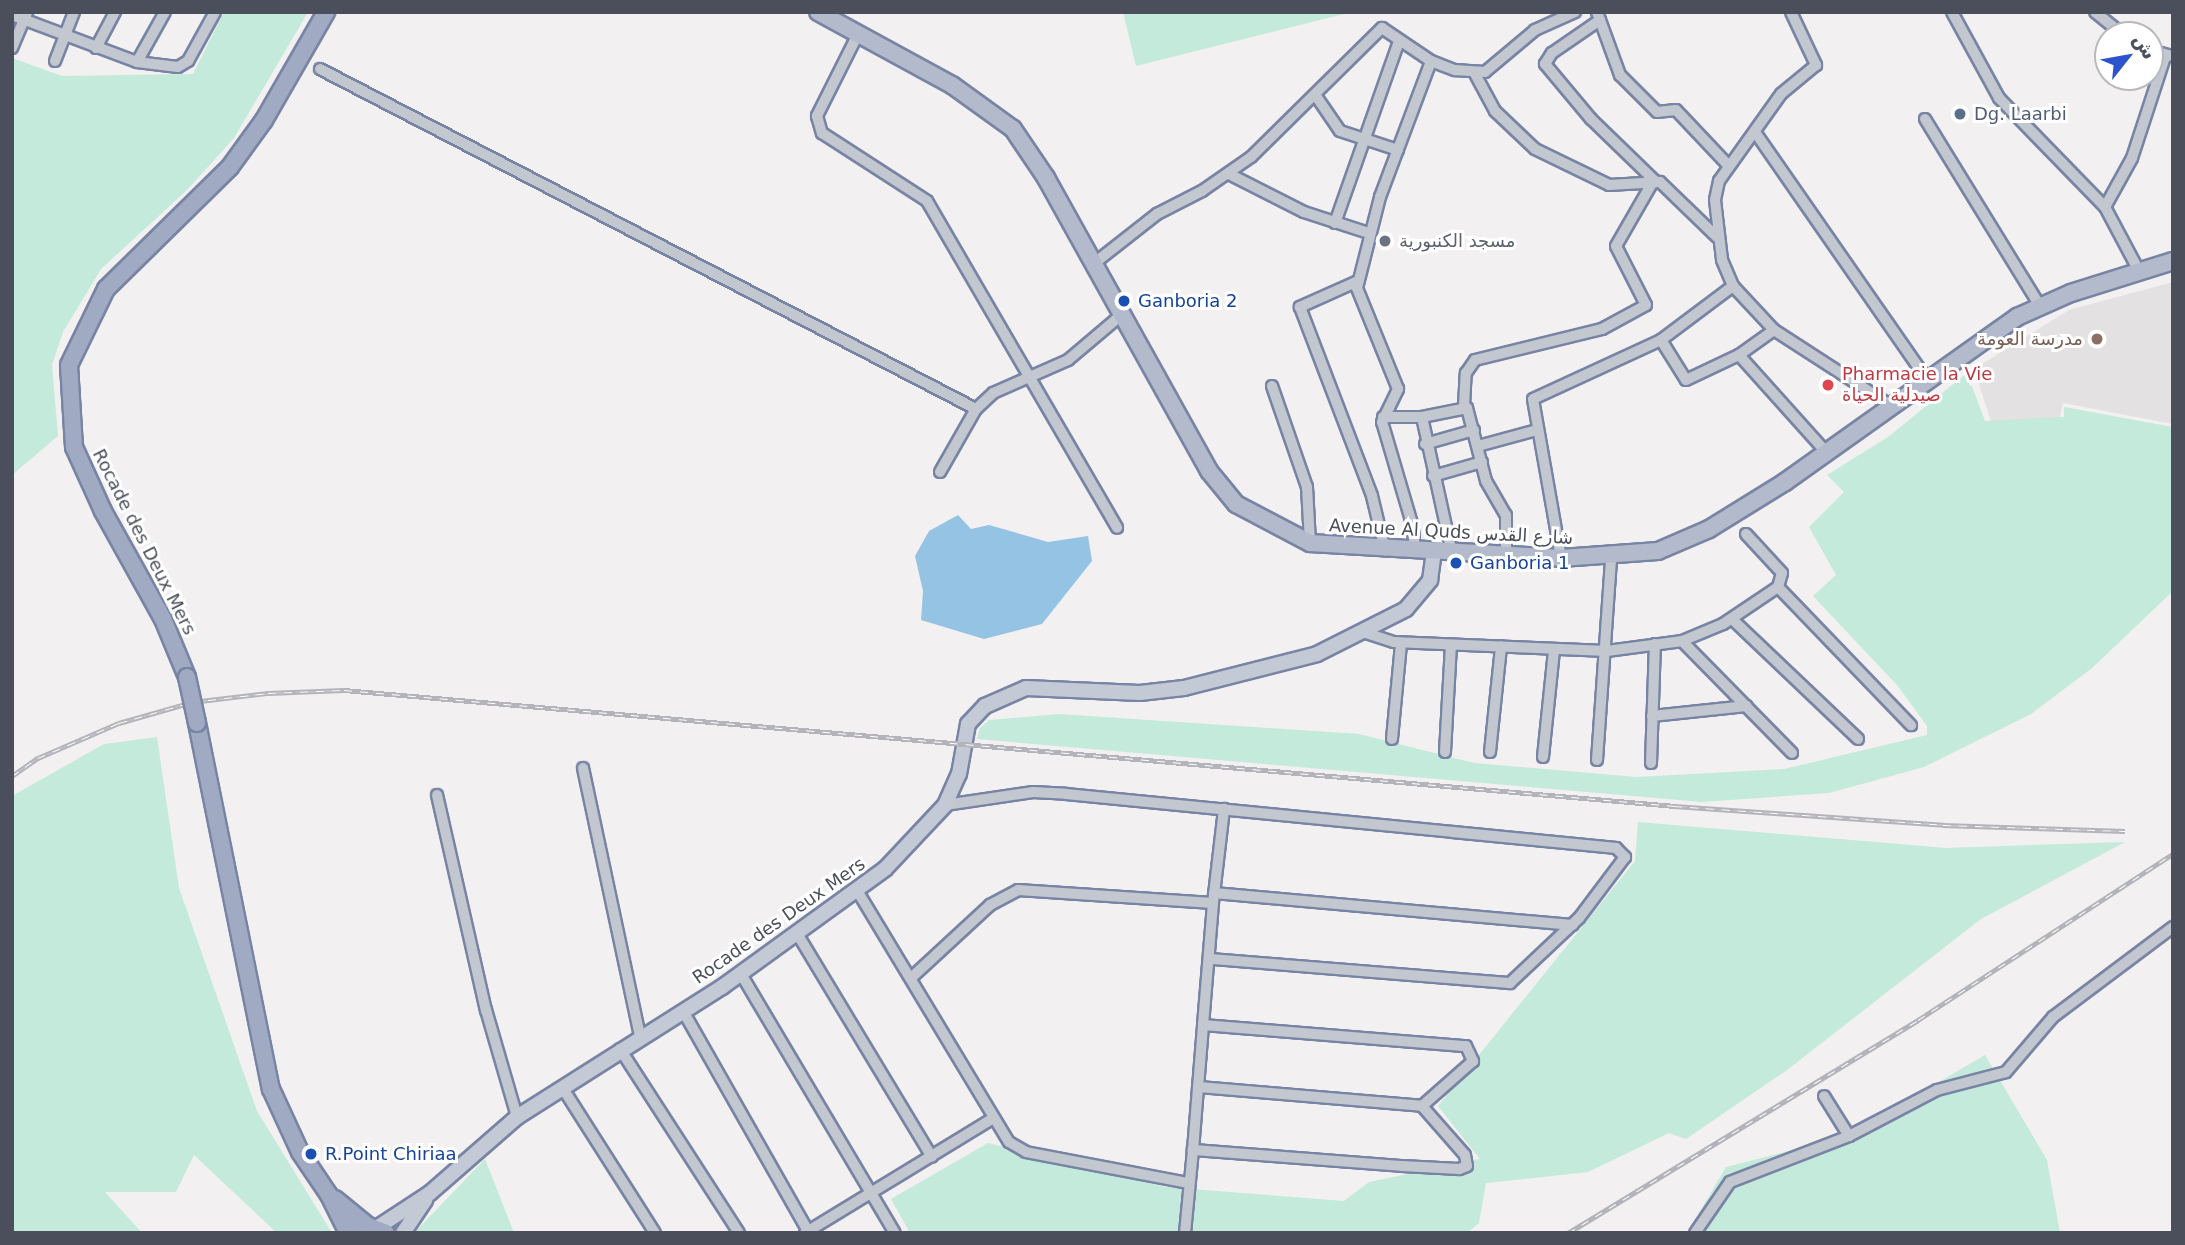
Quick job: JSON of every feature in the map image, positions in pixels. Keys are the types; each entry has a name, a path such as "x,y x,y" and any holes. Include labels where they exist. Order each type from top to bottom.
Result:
{"highway":[{"name":"Rocade des Deux Mers","path":"326,12 264,120 230,167 106,289 69,365 74,447 103,511 163,619 187,677 271,1090 300,1152 329,1195 348,1233"},
{"name":"Rocade des Deux Mers","path":"329,1195 371,1230"}],"main road":[{"name":"Avenue Al Quds شارع القدس","path":"818,12 999,115 1039,166 1120,316 1218,483 1237,504 1310,543 1415,552 1561,558 1611,558 1658,551 1701,533 1827,453 1926,378 2040,306 2173,261"},
{"name":"Rocade des Deux Mers","path":"371,1230 430,1193 517,1117 741,974 858,892 932,824 945,805 959,774 971,718 1005,694 1048,686 1129,692 1184,688 1294,662 1366,633 1395,617 1426,588 1434,553"},
{"name":"Rocade des Deux Mers","path":"403,1233 430,1193"}],"street":[{"path":"55,61 74,12"},
{"path":"96,48 115,12"},
{"path":"137,62 165,12"},
{"path":"12,15 25,16 96,48 137,62 185,65 215,12"},
{"path":"1092,265 1157,214 1229,174 1315,96 1381,29 1431,61 1474,72 1494,68 1535,30 1575,12"},
{"path":"1791,12 1816,65 1781,94 1729,166 1716,189 1717,237 1733,286 1774,330 1858,380 1890,405"},
{"path":"1952,12 2004,104 2105,207 2139,271"},
{"path":"12,48 25,16"},
{"path":"1717,237 1668,188 1654,180 1591,120 1545,67 1546,59 1598,16 1620,75 1657,112 1676,110 1729,166"},
{"path":"858,34 817,116 822,133 927,201 1117,528"},
{"path":"1335,223 1399,41"},
{"path":"2105,207 2132,158 2169,56"},
{"path":"1415,552 1413,527 1383,417 1398,392 1358,292 1358,281 1368,233 1431,61"},
{"path":"320,69 976,409"},
{"path":"1474,72 1495,111 1535,149 1599,182 1616,186 1654,180"},
{"path":"1315,96 1340,131 1398,150"},
{"path":"1926,119 2040,306"},
{"path":"1755,132 1926,378"},
{"path":"1229,174 1335,223 1368,233"},
{"path":"1506,555 1506,515 1486,481 1474,430 1464,406 1466,373 1475,360 1602,330 1645,307 1616,246 1654,180"},
{"path":"1358,281 1300,307 1372,496 1385,550"},
{"path":"1561,558 1537,430 1534,398 1661,340 1733,286"},
{"path":"940,472 976,409 993,393 1068,360 1120,316"},
{"path":"1661,340 1686,380 1739,355 1774,330"},
{"path":"1739,355 1827,453"},
{"path":"1272,386 1307,487 1310,543"},
{"path":"1383,417 1422,417 1464,406"},
{"path":"1422,417 1425,444 1452,554"},
{"path":"1425,444 1474,430"},
{"path":"1478,446 1537,430"},
{"path":"1433,476 1482,462"},
{"path":"1366,633 1401,643 1554,650 1607,650 1682,641 1732,618 1778,587 1782,573 1746,534"},
{"path":"1597,760 1607,650 1611,558"},
{"path":"1778,587 1911,725"},
{"path":"1732,618 1858,739"},
{"path":"1682,641 1792,753"},
{"path":"1392,739 1401,643"},
{"path":"1651,763 1655,644"},
{"path":"1445,752 1451,645"},
{"path":"1490,752 1501,647"},
{"path":"1543,757 1554,650"},
{"path":"1653,716 1746,706"},
{"path":"583,768 640,1036"},
{"path":"945,805 1033,792 1224,808 1616,848 1625,857 1623,864 1573,925 1510,983 1209,959"},
{"path":"437,795 486,1010 517,1117"},
{"path":"1185,1233 1224,808"},
{"path":"911,978 990,905 1018,890 1214,898 1573,925"},
{"path":"858,892 992,1119 1009,1142 1026,1152 1189,1183"},
{"path":"1695,1233 1730,1182 1849,1136 1937,1090 2006,1072 2029,1041 2070,1002 2173,927"},
{"path":"799,935 932,1157"},
{"path":"741,974 895,1233"},
{"path":"682,1011 807,1232 992,1119"},
{"path":"1203,1025 1460,1044 1470,1049 1473,1061 1422,1107"},
{"path":"620,1049 739,1233"},
{"path":"562,1087 654,1233"},
{"path":"1193,1150 1464,1168 1465,1155 1422,1107 1199,1087"},
{"path":"1824,1096 1849,1136"}],"shaded area":[{"name":"مدرسة العومة","path":"2173,282 2173,424 2063,403 2058,425 1993,427 1974,369 2069,310"}],"green space":[{"path":"224,12 308,12 234,138 187,190 101,269 63,332 52,365 58,436 12,475 12,58 62,76 193,74"},
{"path":"1123,12 1348,12 1348,13 1136,66"},
{"path":"1967,373 1985,421 2064,417 2064,407 2173,427 2173,591 2092,668 2031,714 1924,767 1829,793 1702,802 977,739 980,728 989,720 1059,714 1359,734 1474,763 1636,777 1784,769 1927,735 1927,726 1897,685 1813,596 1836,575 1809,527 1844,492 1827,475 1888,437"},
{"path":"157,737 179,888 257,1111 332,1233 277,1233 194,1155 176,1192 105,1192 142,1233 12,1233 12,796 104,744"},
{"path":"1638,822 1946,848 2125,842 1981,919 1787,1070 1686,1139 1669,1133 1588,1172 1486,1183 1479,1223 1467,1233 910,1233 891,1199 988,1143 1165,1187 1344,1201 1369,1182 1480,1159 1438,1106 1635,861"},
{"path":"1985,1055 2047,1160 2060,1233 1687,1233 1726,1167 1847,1136"},
{"path":"485,1159 514,1233 414,1233"}],"water":[{"path":"958,515 971,529 989,525 1048,542 1088,536 1092,561 1042,624 984,639 921,620 923,591 915,556 929,531"}],"railway":[{"path":"12,776 38,758 119,723 192,702 268,693 344,690 1674,806 1943,825 2125,831"},
{"path":"1568,1233 1918,1020 2173,854"}],"place":[{"name":"Dg. Laarbi","path":"1960,114"},
{"name":"مسجد الكنبورية","path":"1385,241"},
{"name":"Ganboria 2","path":"1124,301"},
{"name":"مدرسة العومة","path":"2097,339"},
{"name":"Pharmacie la Vie صيدلية الحياة","path":"1828,385"},
{"name":"Ganboria 1","path":"1456,563"},
{"name":"R.Point Chiriaa","path":"311,1154"}]}
